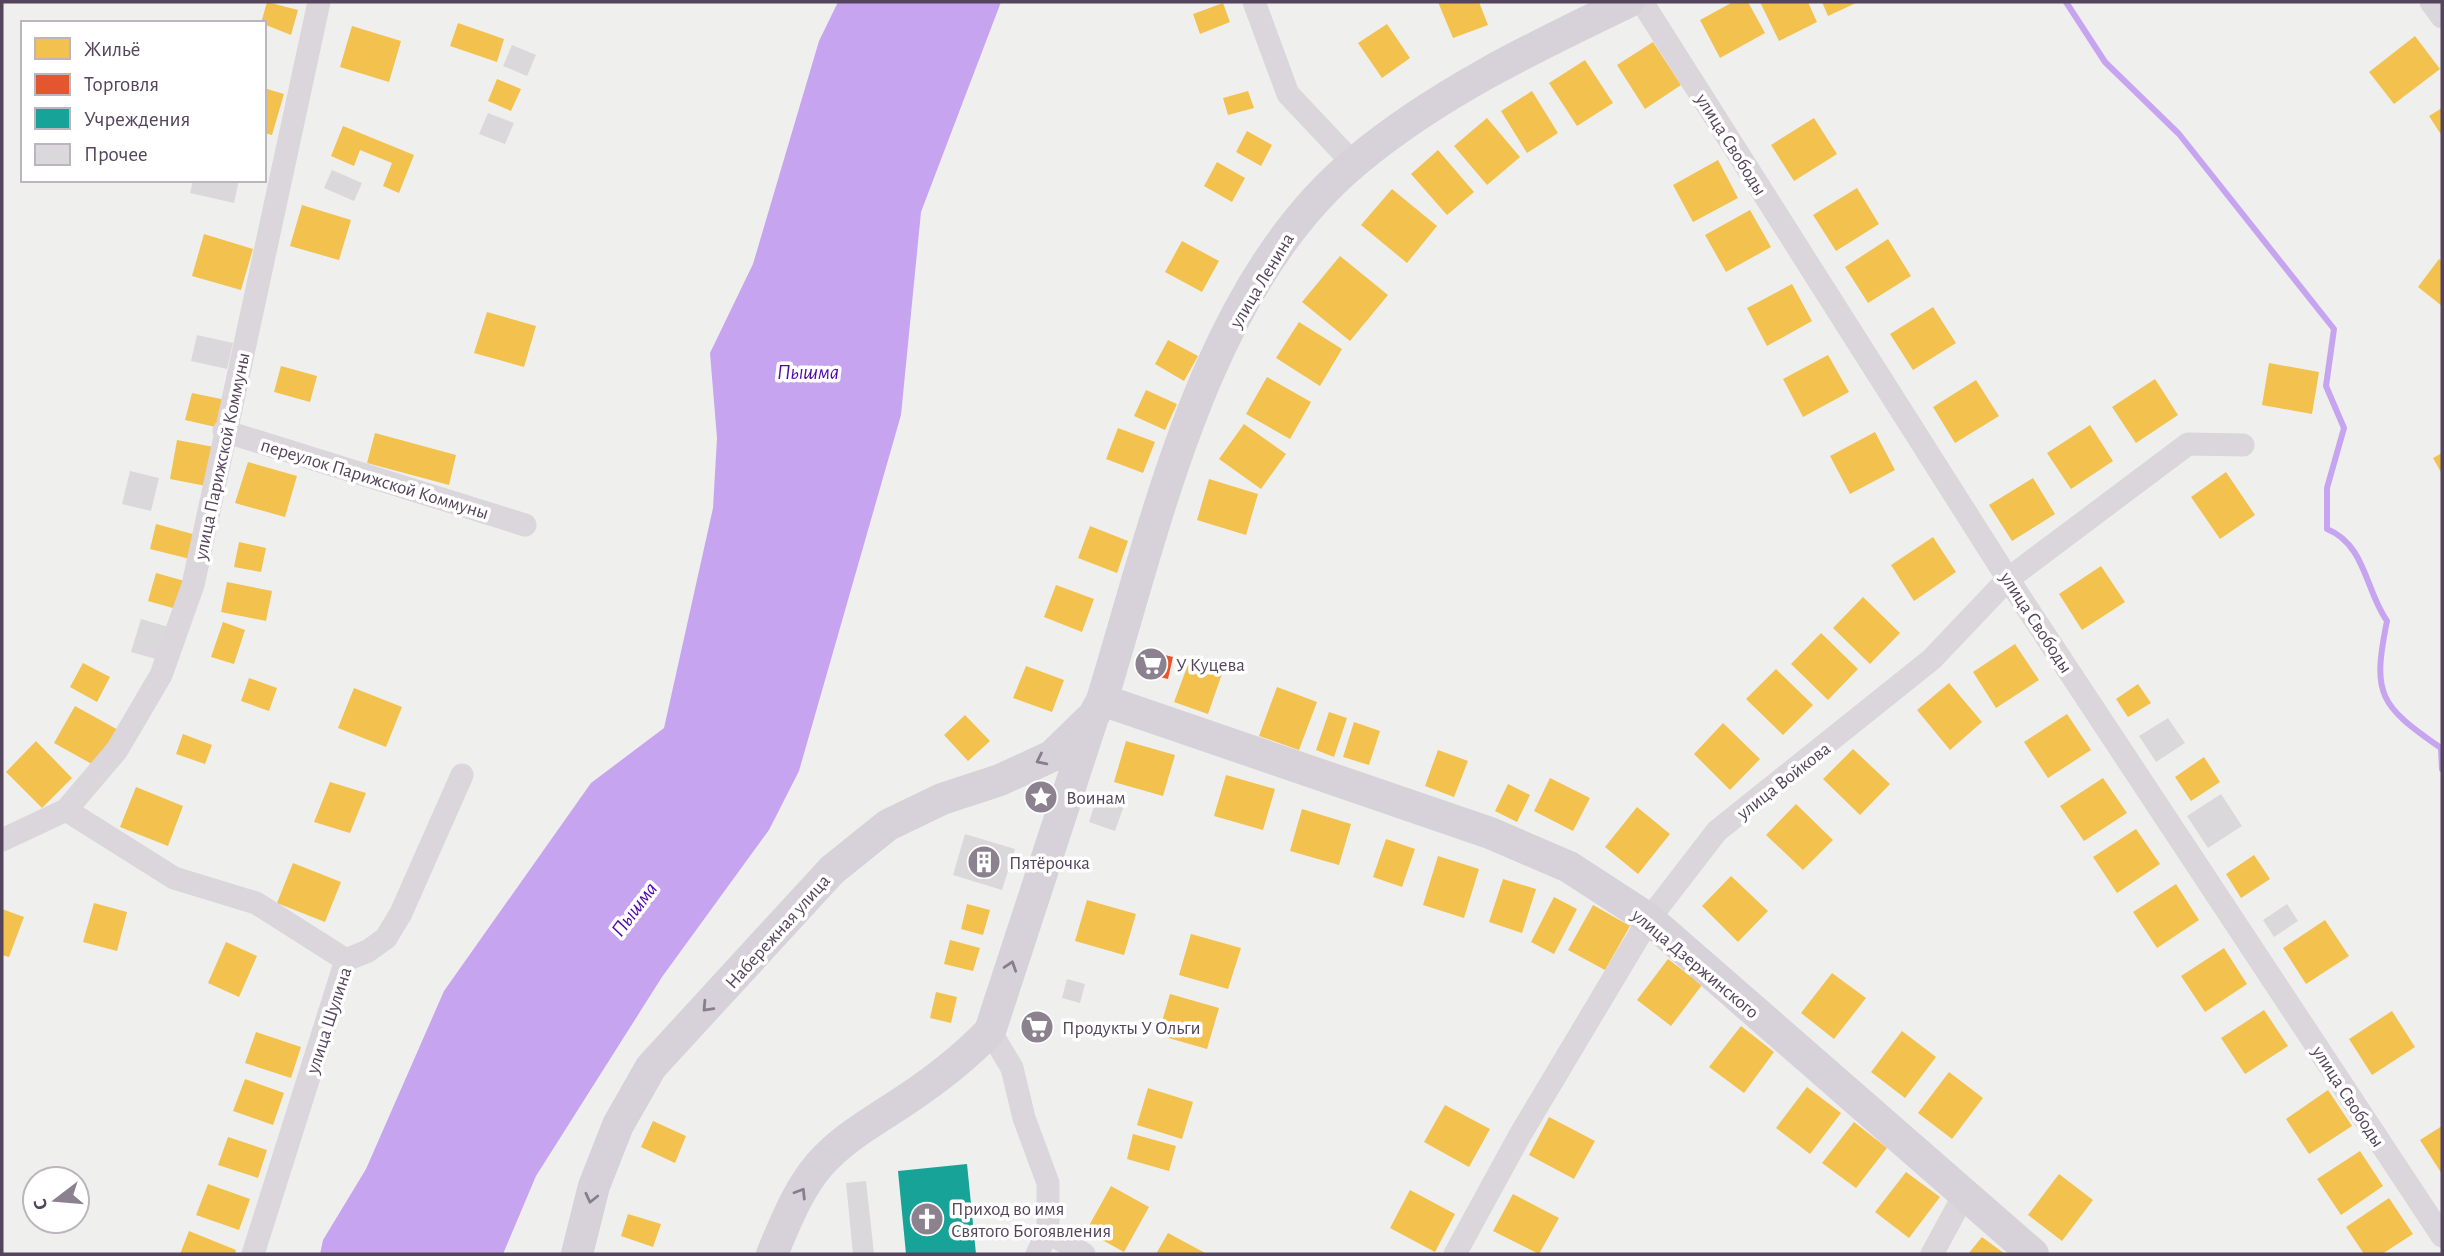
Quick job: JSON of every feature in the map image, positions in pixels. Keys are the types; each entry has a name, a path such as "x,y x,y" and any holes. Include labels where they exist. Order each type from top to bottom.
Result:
{"main road":[{"name":"улица Ленина","path":"990,1031 1098,708 1191,411 1247,295 1303,213 1353,163 1404,123 1552,38 1628,2"},
{"name":"улица Дзержинского","path":"1098,708 1490,833 1569,867 1649,919 2033,1254"},
{"name":"Набережная улица","path":"577,1254 594,1186 613,1137 651,1067 832,870 888,825 942,799 1000,780 1052,756 1098,708"},
{"path":"772,1254 795,1202 819,1166 846,1137 908,1099 966,1056 990,1031"}],"street":[{"name":"улица Парижской Коммуны","path":"2,840 44,823 66,810 117,750 161,675 193,585 319,2"},
{"path":"1254,2 1288,94 1353,163"},
{"name":"улица Свободы","path":"1642,2 2008,579 2442,1236"},
{"path":"2431,2 2442,17"},
{"name":"переулок Парижской Коммуны","path":"225,431 526,525"},
{"name":"улица Войкова","path":"1455,1254 1520,1135 1649,919 1717,831 1932,659 2008,579 2188,444 2243,445"},
{"name":"улица Шулина","path":"253,1254 346,960 368,951 386,938 401,913 463,775"},
{"path":"66,810 174,878 256,903 346,960"},
{"path":"990,1031 1012,1068 1024,1118 1048,1184 1048,1232 1037,1254"},
{"path":"1932,1254 1964,1195"},
{"path":"1048,1232 1084,1254"}],"water":[{"name":"Пышма","path":"838,2 1001,2 921,212 901,415 799,771 769,830 662,977 536,1176 503,1254 320,1254 323,1240 366,1169 444,991 591,783 664,728 713,508 717,438 710,353 753,264 819,41"}],"building: Жильё":[{"path":"267,2 298,10 291,35 262,21"},
{"path":"1438,2 1479,2 1488,25 1453,38"},
{"path":"1733,2 1748,2 1765,33 1720,58 1700,20"},
{"path":"1760,2 1808,2 1817,22 1779,41"},
{"path":"1822,2 1858,2 1828,16"},
{"path":"1223,3 1230,22 1200,34 1193,14"},
{"path":"458,23 504,39 497,62 450,46"},
{"path":"1387,24 1410,58 1382,78 1358,43"},
{"path":"352,26 401,41 389,82 340,67"},
{"path":"2415,36 2440,69 2394,104 2369,72"},
{"path":"1653,42 1681,85 1645,109 1617,65"},
{"path":"1585,60 1613,103 1577,126 1549,83"},
{"path":"497,79 521,89 511,111 488,101"},
{"path":"266,89 284,94 272,135 266,134"},
{"path":"1248,91 1254,108 1228,115 1223,98"},
{"path":"1532,91 1558,133 1527,153 1501,111"},
{"path":"2442,108 2442,136 2429,116"},
{"path":"1487,118 1520,157 1487,185 1454,146"},
{"path":"1814,118 1837,154 1794,181 1771,145"},
{"path":"343,126 414,155 399,193 383,186 392,163 360,150 354,166 331,156"},
{"path":"1247,131 1272,145 1261,166 1236,152"},
{"path":"1438,150 1474,192 1447,215 1411,174"},
{"path":"1718,160 1738,198 1693,222 1673,185"},
{"path":"1217,162 1245,178 1232,202 1204,186"},
{"path":"1857,188 1879,224 1836,251 1813,215"},
{"path":"1392,189 1437,226 1407,263 1361,225"},
{"path":"302,205 351,220 339,260 290,246"},
{"path":"1750,210 1771,247 1726,272 1705,235"},
{"path":"204,234 253,249 241,290 192,276"},
{"path":"1888,239 1911,276 1868,303 1845,267"},
{"path":"1182,241 1219,261 1202,292 1165,272"},
{"path":"1340,256 1388,295 1350,341 1302,302"},
{"path":"2439,259 2442,262 2442,306 2418,287"},
{"path":"1792,284 1812,321 1767,346 1747,308"},
{"path":"1933,307 1956,343 1913,370 1890,334"},
{"path":"487,312 536,326 524,367 474,353"},
{"path":"1299,322 1342,349 1320,386 1276,358"},
{"path":"1168,340 1198,356 1184,381 1155,364"},
{"path":"1828,355 1849,392 1803,417 1783,379"},
{"path":"2269,363 2319,372 2312,414 2262,405"},
{"path":"281,366 317,376 310,402 274,392"},
{"path":"1267,377 1311,402 1290,439 1246,414"},
{"path":"2155,379 2178,415 2136,443 2112,407"},
{"path":"1976,380 1999,416 1955,443 1933,407"},
{"path":"1146,390 1177,404 1165,430 1134,416"},
{"path":"192,393 226,400 220,428 185,420"},
{"path":"1244,424 1286,454 1261,489 1219,459"},
{"path":"2090,425 2113,461 2071,489 2047,453"},
{"path":"1118,428 1155,442 1143,473 1106,459"},
{"path":"1875,432 1895,470 1850,494 1830,456"},
{"path":"375,433 456,455 449,485 367,463"},
{"path":"177,440 214,447 206,486 170,479"},
{"path":"2442,453 2442,474 2433,458"},
{"path":"248,462 297,476 285,517 235,503"},
{"path":"2226,472 2255,515 2220,539 2191,497"},
{"path":"2033,478 2055,514 2012,541 1989,505"},
{"path":"1209,479 1258,494 1246,535 1197,520"},
{"path":"156,524 200,536 194,560 150,549"},
{"path":"1090,526 1128,541 1117,573 1078,558"},
{"path":"1933,537 1956,572 1914,601 1891,565"},
{"path":"239,542 266,548 261,572 234,567"},
{"path":"2101,566 2125,602 2082,630 2059,594"},
{"path":"156,573 188,582 180,610 148,601"},
{"path":"227,582 272,591 266,621 221,612"},
{"path":"1056,585 1094,599 1082,632 1044,617"},
{"path":"1863,597 1900,633 1870,664 1833,628"},
{"path":"223,622 245,630 234,664 211,657"},
{"path":"1821,633 1858,669 1828,700 1791,664"},
{"path":"2015,644 2039,680 1996,708 1973,672"},
{"path":"1189,662 1222,674 1208,714 1174,702"},
{"path":"83,663 110,677 97,702 70,687"},
{"path":"1026,666 1064,680 1052,712 1013,698"},
{"path":"1776,669 1813,705 1783,735 1746,699"},
{"path":"249,678 277,688 269,711 241,701"},
{"path":"1949,683 1982,722 1950,750 1917,710"},
{"path":"2138,684 2151,703 2128,717 2116,699"},
{"path":"1277,687 1317,702 1299,750 1259,736"},
{"path":"354,688 402,707 386,747 338,728"},
{"path":"75,706 120,731 99,768 54,743"},
{"path":"1329,712 1347,718 1334,757 1316,750"},
{"path":"2067,714 2091,750 2048,778 2024,742"},
{"path":"965,715 990,741 968,761 944,735"},
{"path":"1354,722 1380,731 1369,765 1343,757"},
{"path":"1723,723 1760,759 1730,790 1694,754"},
{"path":"183,734 212,745 205,764 176,754"},
{"path":"36,741 72,778 42,808 6,772"},
{"path":"1126,741 1175,755 1163,796 1114,782"},
{"path":"1853,749 1890,784 1860,815 1823,779"},
{"path":"1438,750 1468,761 1454,797 1425,786"},
{"path":"2204,757 2220,782 2191,801 2175,777"},
{"path":"1226,775 1275,789 1263,830 1214,816"},
{"path":"1550,778 1590,798 1573,831 1534,811"},
{"path":"2103,778 2127,813 2084,841 2060,806"},
{"path":"330,782 366,793 350,833 314,822"},
{"path":"1508,784 1530,795 1517,822 1495,811"},
{"path":"136,787 183,806 168,846 120,827"},
{"path":"1796,804 1833,840 1803,870 1766,835"},
{"path":"1637,807 1670,834 1638,874 1605,847"},
{"path":"1302,809 1351,824 1339,865 1290,851"},
{"path":"2136,829 2160,864 2117,893 2093,857"},
{"path":"1386,839 1415,849 1402,887 1373,877"},
{"path":"2254,855 2270,879 2241,898 2226,874"},
{"path":"1438,856 1479,869 1464,918 1423,905"},
{"path":"293,863 341,882 325,922 277,903"},
{"path":"1731,876 1768,911 1738,942 1702,906"},
{"path":"1503,879 1536,889 1522,933 1489,922"},
{"path":"2176,884 2199,920 2157,948 2133,912"},
{"path":"1554,897 1577,909 1554,954 1531,942"},
{"path":"1087,900 1136,914 1124,955 1075,941"},
{"path":"94,903 127,912 117,951 83,942"},
{"path":"967,904 990,910 983,935 961,929"},
{"path":"1593,905 1630,926 1605,970 1568,950"},
{"path":"2,909 24,917 9,957 2,955"},
{"path":"2325,920 2349,956 2306,984 2283,948"},
{"path":"1191,934 1241,948 1228,989 1179,975"},
{"path":"950,940 980,948 973,971 944,964"},
{"path":"226,942 257,956 239,997 208,983"},
{"path":"2224,948 2247,984 2205,1012 2181,976"},
{"path":"1668,959 1702,985 1671,1026 1637,1000"},
{"path":"1832,973 1866,998 1834,1039 1801,1013"},
{"path":"936,992 957,997 951,1023 930,1018"},
{"path":"1170,994 1219,1008 1207,1049 1158,1035"},
{"path":"2264,1010 2288,1046 2245,1074 2221,1038"},
{"path":"2392,1011 2415,1047 2372,1075 2349,1039"},
{"path":"1033,1015 1047,1020 1041,1042 1026,1038"},
{"path":"1741,1026 1774,1052 1744,1093 1709,1067"},
{"path":"1902,1031 1936,1057 1905,1098 1871,1072"},
{"path":"256,1032 301,1047 291,1078 245,1063"},
{"path":"1949,1072 1983,1098 1952,1139 1918,1113"},
{"path":"245,1079 284,1093 273,1125 233,1111"},
{"path":"1807,1087 1841,1113 1810,1154 1776,1128"},
{"path":"1148,1088 1193,1102 1182,1139 1137,1125"},
{"path":"2328,1090 2352,1126 2309,1154 2286,1119"},
{"path":"1445,1105 1490,1129 1469,1167 1424,1142"},
{"path":"1549,1117 1595,1141 1574,1179 1529,1155"},
{"path":"653,1121 686,1136 675,1163 641,1147"},
{"path":"1854,1122 1887,1148 1856,1188 1822,1163"},
{"path":"2442,1126 2442,1174 2420,1140"},
{"path":"1133,1134 1176,1146 1169,1171 1127,1159"},
{"path":"228,1137 267,1150 258,1178 218,1165"},
{"path":"2360,1151 2383,1186 2341,1215 2317,1179"},
{"path":"1906,1172 1940,1197 1909,1238 1875,1212"},
{"path":"2059,1174 2093,1200 2062,1241 2028,1215"},
{"path":"208,1184 250,1199 239,1230 196,1215"},
{"path":"1111,1186 1149,1207 1124,1252 1086,1231"},
{"path":"1410,1190 1455,1214 1435,1252 1390,1228"},
{"path":"1513,1194 1559,1218 1539,1254 1493,1231"},
{"path":"2389,1198 2413,1234 2382,1254 2364,1254 2346,1227"},
{"path":"628,1214 661,1224 653,1247 621,1236"},
{"path":"189,1231 236,1250 235,1254 180,1254"},
{"path":"1168,1233 1207,1254 1156,1254"},
{"path":"1982,1237 2005,1254 1968,1254"}],"building: Торговля":[{"path":"1148,651 1173,657 1168,679 1143,673"}],"building: Учреждения":[{"path":"967,1164 976,1254 906,1254 898,1171"}],"building: Прочее":[{"path":"512,45 536,55 527,76 503,66"},
{"path":"488,113 514,123 505,144 479,134"},
{"path":"332,170 362,183 354,201 324,188"},
{"path":"193,182 239,182 234,203 190,193"},
{"path":"197,335 233,343 227,369 191,361"},
{"path":"130,471 159,478 151,511 122,504"},
{"path":"141,619 172,628 163,661 131,652"},
{"path":"2168,718 2185,743 2156,762 2139,736"},
{"path":"1098,794 1125,803 1115,831 1089,822"},
{"path":"2221,794 2242,826 2208,848 2187,816"},
{"name":"Пятёрочка","path":"965,834 1015,849 1002,890 953,875"},
{"path":"2287,904 2298,921 2274,937 2263,920"},
{"path":"1067,979 1085,984 1080,1003 1062,998"},
{"path":"866,1181 874,1254 853,1254 846,1183"}],"waterway":[{"path":"2066,2 2105,62 2179,134 2334,329 2326,386 2344,428 2327,488 2327,529 2350,546 2387,621 2380,666 2385,696 2404,720 2441,748 2442,769"}],"place":[{"name":"У Куцева","path":"1151,664"},
{"name":"Воинам","path":"1041,797"},
{"name":"Пятёрочка","path":"984,862"},
{"name":"Продукты У Ольги","path":"1037,1027"},
{"name":"Приход во имя Святого Богоявления","path":"927,1219"}]}
